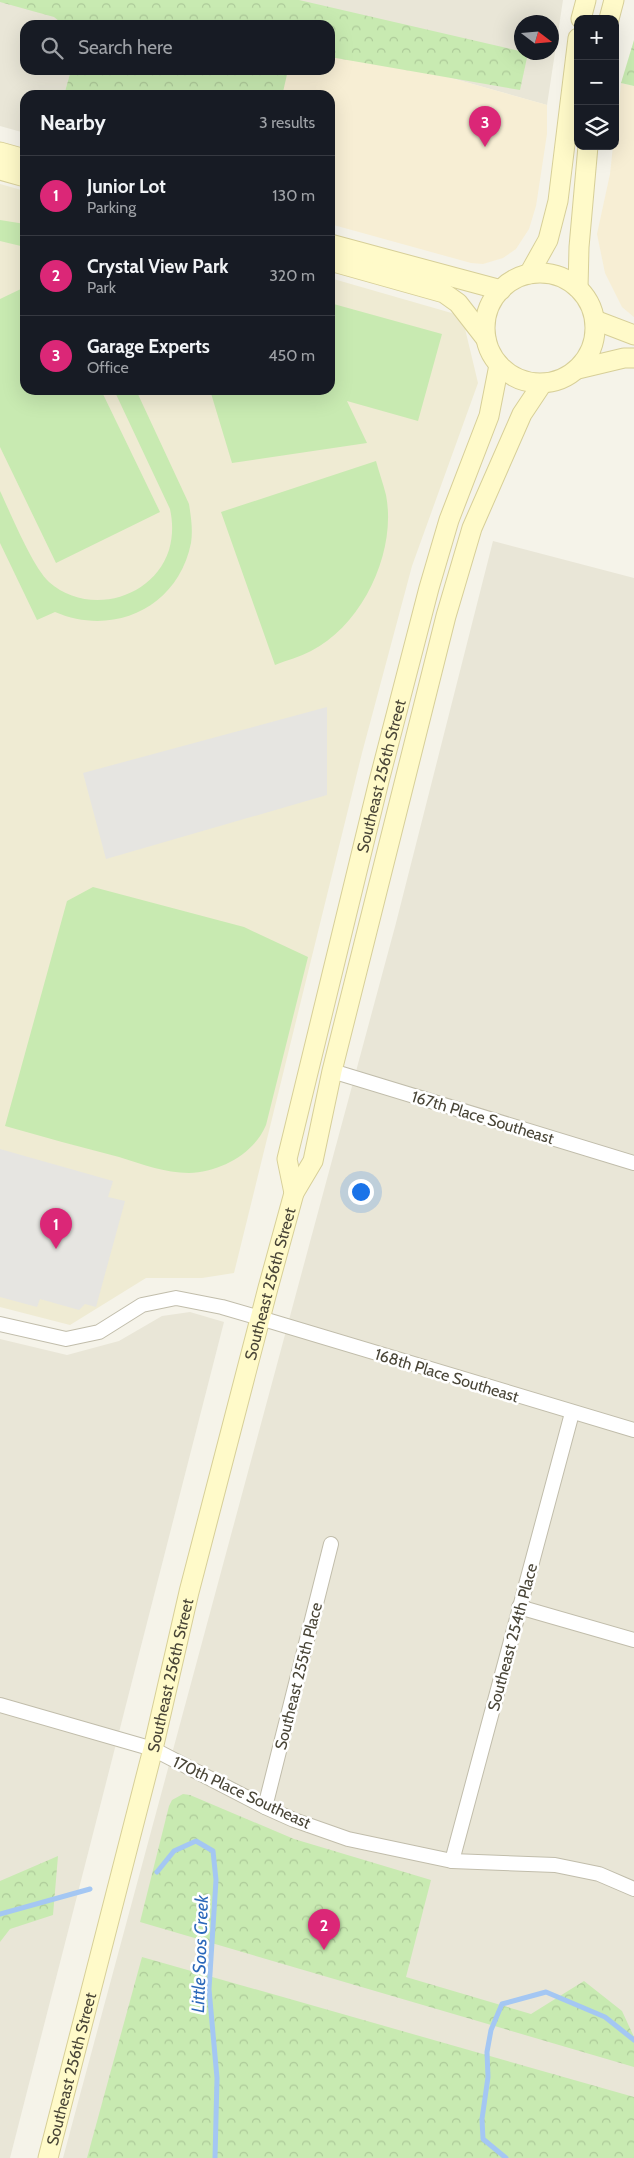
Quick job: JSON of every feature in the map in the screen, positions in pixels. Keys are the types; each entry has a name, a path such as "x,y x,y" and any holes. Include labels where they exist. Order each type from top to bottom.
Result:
{"main road":[{"path":"582,15 586,0"},
{"path":"610,15 614,0"},
{"path":"529,274 548,240 558,201 566,147 574,60"},
{"path":"578,288 581,211 588,150"},
{"path":"0,152 20,157"},
{"path":"0,170 20,176"},
{"path":"335,245 501,290"},
{"path":"335,262 444,293 458,303 486,339"},
{"path":"547,273 564,278 578,288 590,302 595,320 595,338 589,355 578,369 567,377 542,384 526,382 512,376 499,366 491,353 486,339 485,322 491,304 501,290 514,280 529,274 547,273"},
{"path":"595,320 634,335"},
{"path":"578,369 624,358 634,358"},
{"name":"Southeast 256th Street","path":"294,1193 287,1159 408,666 449,520 490,416 499,366"},
{"name":"Southeast 256th Street","path":"48,2158 153,1749 189,1592 260,1318 294,1193 313,1161 332,1072 446,616 472,528 522,414 542,384"},
{"path":"408,666 418,688 426,697"}],"street":[{"name":"167th Place Southeast","path":"332,1072 634,1163"},
{"name":"168th Place Southeast","path":"0,1324 66,1339 99,1332 142,1305 176,1298 222,1307 634,1430"},
{"name":"Southeast 254th Place","path":"452,1861 572,1413"},
{"name":"Southeast 255th Place","path":"264,1807 331,1544"},
{"path":"519,1608 634,1640"},
{"name":"170th Place Southeast","path":"0,1705 153,1749 264,1807 348,1839 452,1861 555,1866 600,1874 634,1889"}],"shaded area":[{"path":"0,0 67,20 20,20 20,75 70,75 65,90 20,90 20,132 0,126"},
{"path":"180,0 563,0 559,26 559,15 514,15 514,60 554,60 547,105 335,45 335,20 300,20"},
{"path":"335,45 547,105 547,134 536,206 529,229 516,249 503,258 483,264 471,263 335,225 335,90 266,90 271,75 335,75"},
{"path":"621,83 634,86 634,317 622,307 605,273 597,234 610,174 613,150 619,150"},
{"path":"0,184 20,190 20,395 335,395 335,279 462,316 478,383 412,566 362,753 234,1273 202,1278 146,1278 70,1325 0,1307"},
{"path":"493,541 634,578 634,2158 63,2158 396,923"},
{"path":"327,707 327,795 106,859 83,773"},
{"path":"0,1149 113,1181 108,1197 125,1201 96,1307 85,1304 79,1310 40,1299 37,1307 0,1297"},
{"path":"190,1312 224,1322 10,2158 0,2158 0,1339 67,1355 119,1341 162,1316"}],"green space":[{"path":"0,0 299,0 514,50 514,60 526,60 520,90 335,58 335,20 58,20 54,17 0,2"},
{"path":"634,40 634,86 621,83"},
{"path":"70,75 287,75 283,90 65,90"},
{"path":"0,220 20,223 20,246 0,241"},
{"path":"20,289 20,395 103,395 160,512 56,563 0,447 0,299"},
{"path":"335,304 442,334 418,421 347,401 367,443 232,463 212,395 335,395"},
{"path":"116,395 138,395 189,504 192,524 191,543 184,566 172,585 158,600 140,611 120,618 99,621 77,619 55,612 37,620 0,543 0,491 22,539 42,574 49,582 64,592 82,598 99,600 117,598 134,591 149,581 161,567 169,550 171,540 172,519 170,509"},
{"path":"376,461 386,495 388,517 381,562 372,584 346,624 330,639 307,653 275,665 221,512"},
{"path":"93,887 244,927 308,957 266,1125 253,1145 235,1160 201,1172 171,1171 154,1168 5,1126 67,901"},
{"path":"183,1794 190,1795 294,1839 431,1880 406,1977 531,2014 584,1981 622,2011 634,2037 634,2067 140,1922 169,1806 172,1800"},
{"path":"58,1856 53,1915 10,1929 0,1942 0,1881"},
{"path":"142,1957 634,2097 634,2158 87,2158"}],"waterway":[{"name":"Little Soos Creek","path":"157,1872 174,1851 196,1841 213,1851 216,1880 209,1989 217,2078 215,2158"},
{"name":"Little Soos Creek","path":"0,1914 90,1889"},
{"name":"Little Soos Creek","path":"506,2158 483,2139 482,2119 488,2077 487,2052 491,2030 502,2004 546,1992 605,2017 634,2040"}],"place":[{"name":"Garage Experts","path":"485,147"},
{"name":"Junior Lot","path":"56,1249"},
{"name":"Crystal View Park","path":"324,1950"}]}
